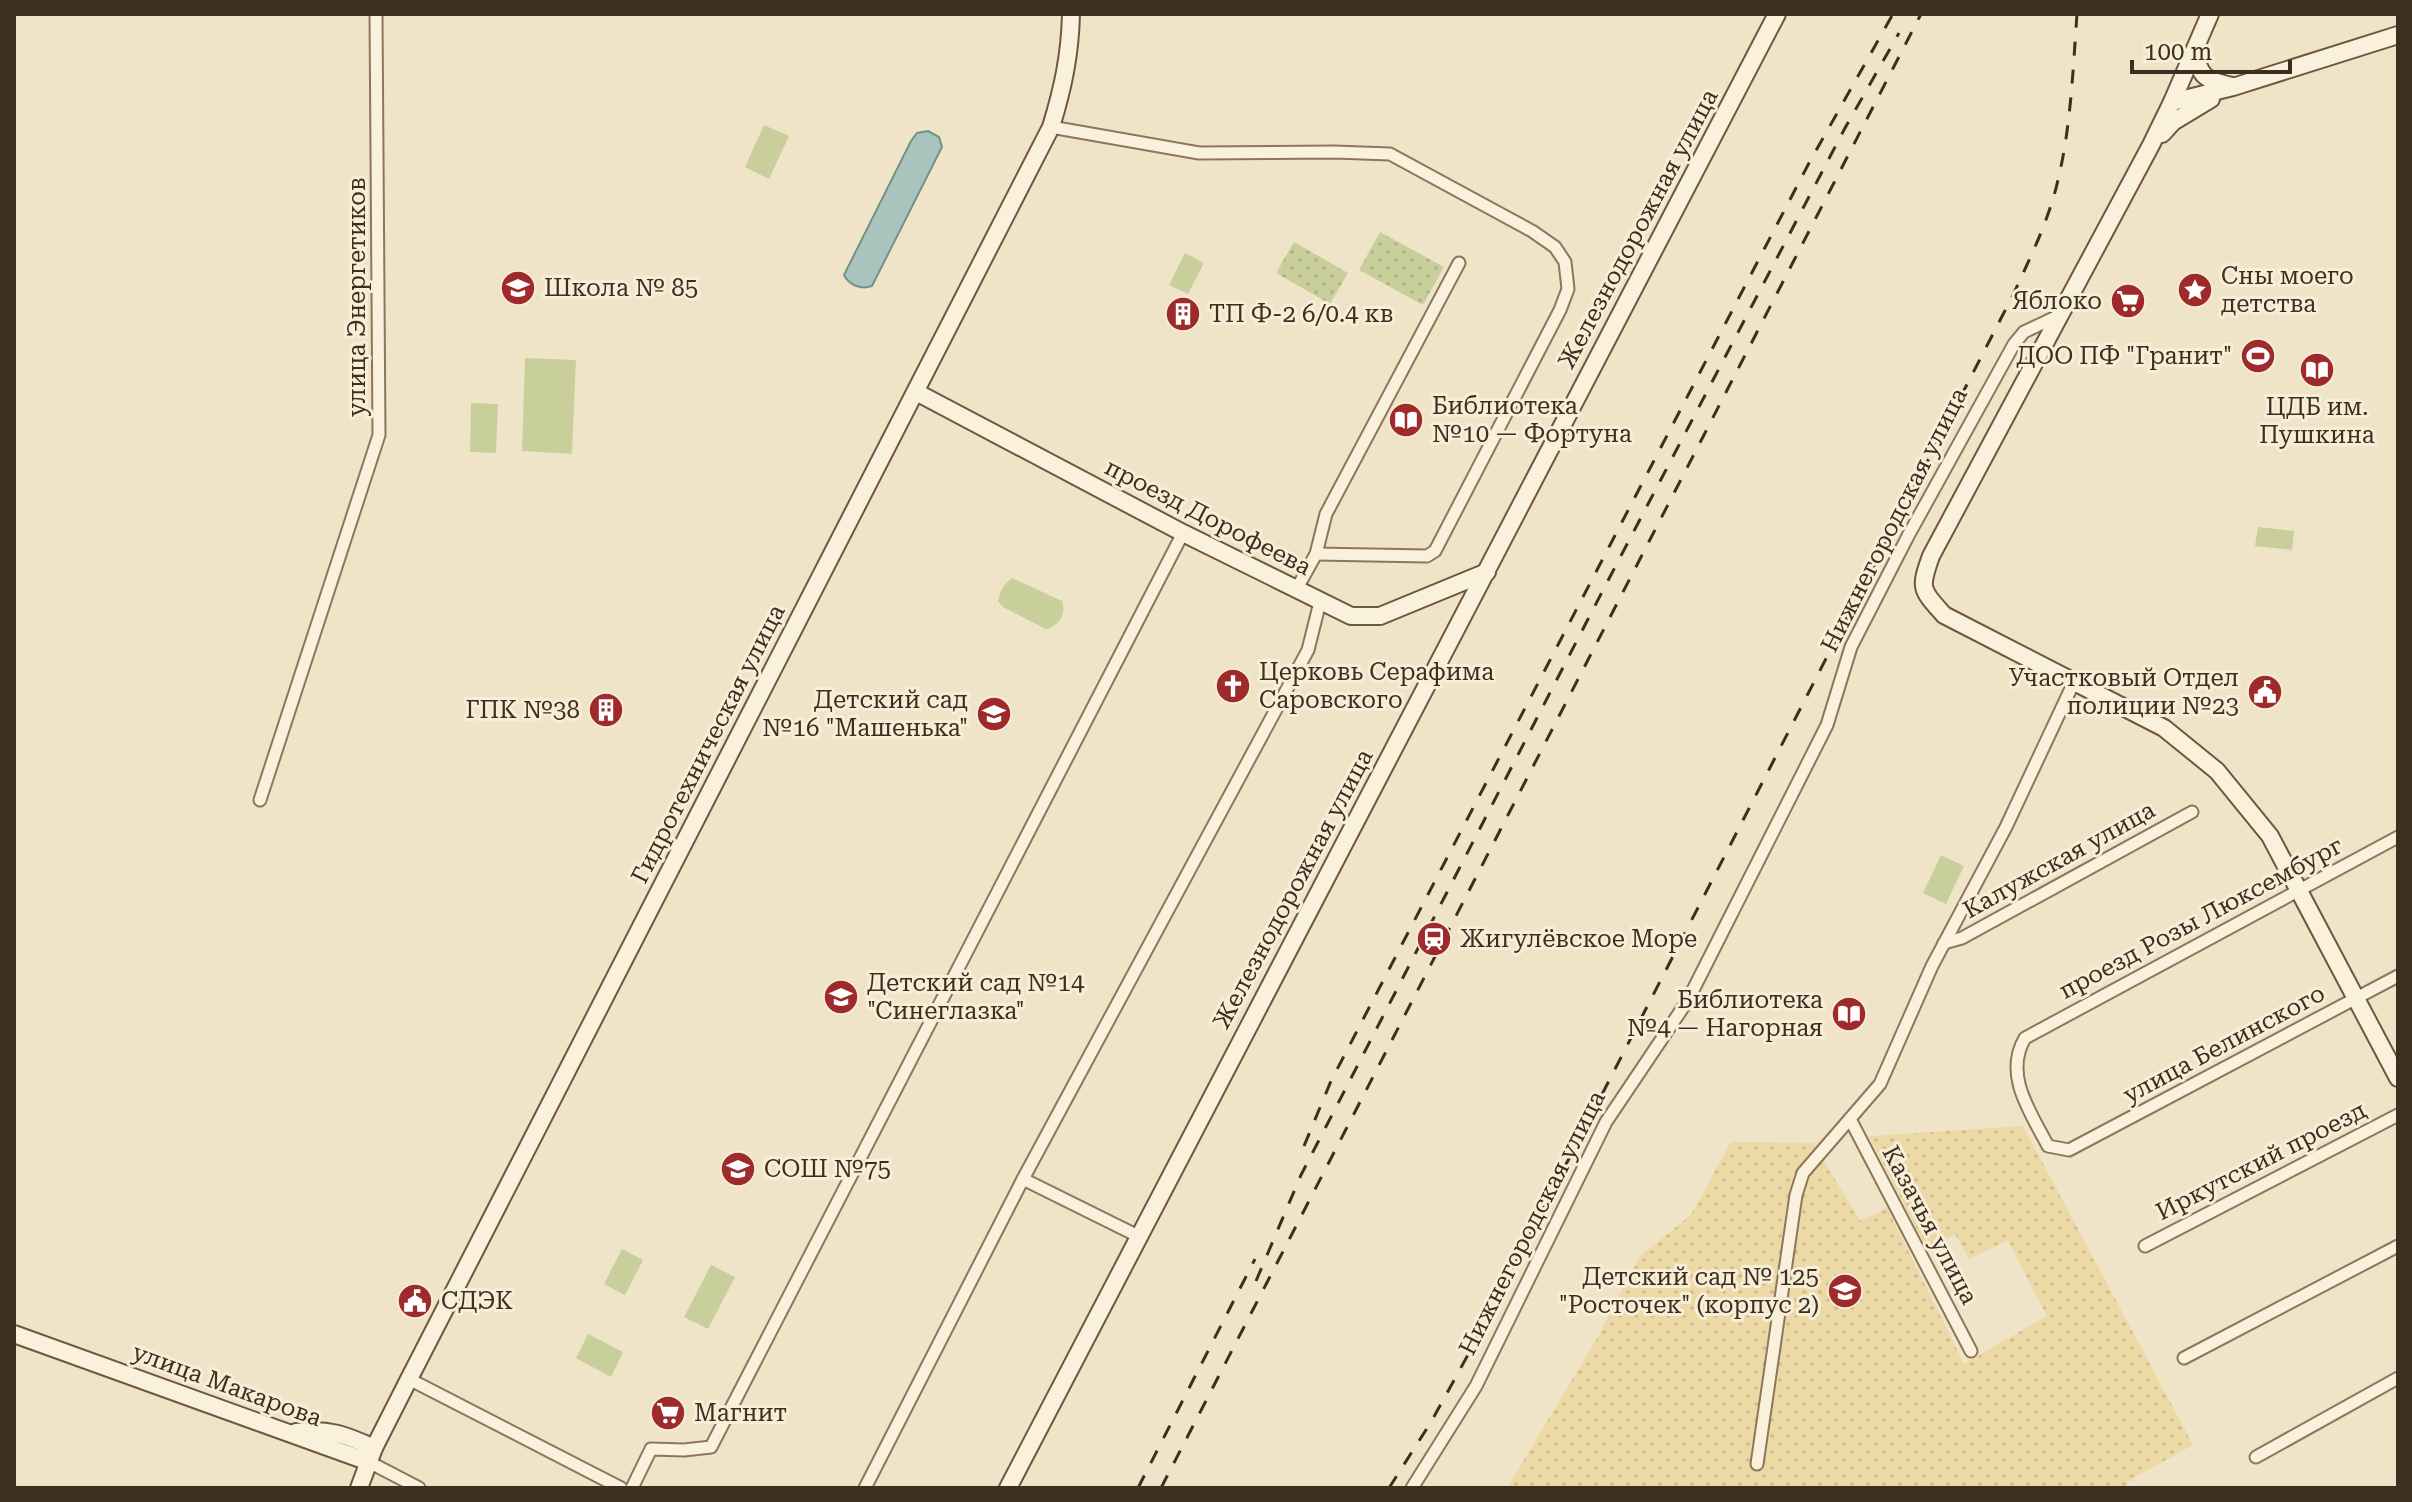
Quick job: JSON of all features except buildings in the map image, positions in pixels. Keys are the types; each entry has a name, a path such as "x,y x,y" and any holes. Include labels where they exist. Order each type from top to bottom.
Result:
{"main road":[{"name":"Гидротехническая улица","path":"359,1488 409,1379 1051,127 1070,50 1071,14"},
{"name":"Железнодорожная улица","path":"1008,1488 1777,14"},
{"path":"2210,14 2151,145 1931,556 1922,580 1925,593 1944,615 2164,728 2217,771 2270,836 2398,1078"},
{"path":"2172,102 2233,87 2398,35"},
{"path":"2195,50 2198,67 2208,80 2233,87"},
{"path":"2151,145 2173,122 2233,87"},
{"name":"проезд Дорофеева","path":"916,392 1183,533 1351,616 1380,616 1487,572"},
{"name":"улица Макарова","path":"14,1334 290,1433 316,1430 335,1432 372,1455"}],"street":[{"name":"улица Энергетиков","path":"260,800 379,435 376,14"},
{"path":"1051,127 1199,153 1390,154 1532,231 1555,247 1565,262 1568,289 1560,310 1435,551 1427,556 1316,554"},
{"path":"1296,590 1316,554 1326,514 1459,263"},
{"name":"Нижнегородская улица","path":"1412,1488 1476,1386 1606,1122 1688,1000 1827,725 1851,647 2014,344 2024,332 2060,315"},
{"path":"632,1488 651,1449 711,1447 1183,533"},
{"path":"865,1488 1023,1179 1308,650 1320,602"},
{"path":"1757,1464 1796,1195 1803,1173 1880,1084 1944,943 2006,827 2074,682"},
{"name":"Калужская улица","path":"1944,943 1962,938 2192,812"},
{"name":"проезд Розы Люксембург","path":"2069,1150 2048,1146 2028,1107 2015,1072 2018,1050 2025,1038 2398,837"},
{"name":"улица Белинского","path":"2069,1150 2398,976"},
{"name":"Иркутский проезд","path":"2145,1246 2398,1115"},
{"name":"Казачья улица","path":"1850,1119 1971,1351"},
{"path":"1023,1179 1138,1236"},
{"path":"2184,1358 2398,1246"},
{"path":"2256,1457 2398,1378"},
{"path":"409,1379 621,1488"},
{"path":"372,1455 389,1472 419,1488"}],"green space":[{"path":"764,125 789,136 769,179 745,167"},
{"path":"1380,232 1444,267 1423,305 1359,270"},
{"path":"1294,242 1348,273 1330,304 1276,273"},
{"path":"1185,253 1204,263 1188,294 1169,285"},
{"path":"525,358 576,360 572,454 522,451"},
{"path":"471,403 498,404 496,453 470,452"},
{"path":"2258,527 2294,531 2292,550 2255,546"},
{"path":"1012,578 1062,601 1063,615 1058,622 1046,629 1003,607 998,601"},
{"path":"1941,855 1964,866 1946,904 1923,893"},
{"path":"622,1249 643,1260 625,1295 604,1284"},
{"path":"711,1265 735,1277 708,1329 684,1317"},
{"path":"588,1334 623,1352 611,1377 576,1358"}],"sand":[{"path":"2023,1126 2193,1445 2126,1482 2129,1488 1507,1488 1598,1337 1639,1257 1691,1215 1731,1142 1813,1143 1860,1221 1887,1208 1964,1364 2047,1316 2008,1240 1969,1259 1955,1234 1927,1249 1869,1136"}],"water":[{"path":"928,131 939,137 942,147 872,286 856,286 844,275 911,141 917,133"}],"railway":[{"path":"1304,1146 1331,1081 1411,927 1809,163 1893,14"},
{"path":"1161,1488 1921,14"},
{"path":"1389,1488 1431,1422 1469,1353 2013,295 2044,224 2058,180 2069,118 2077,14"},
{"path":"1256,1281 1301,1175 1602,592 1845,128 1899,33"},
{"path":"1138,1488 1255,1259"}],"place":[{"name":"Школа № 85","path":"518,288"},
{"name":"Сны моего детства","path":"2195,290"},
{"name":"Яблоко","path":"2128,301"},
{"name":"ТП Ф-2 6/0.4 кв","path":"1183,314"},
{"name":"ДОО ПФ \"Гранит\"","path":"2258,356"},
{"name":"ЦДБ им. Пушкина","path":"2317,370"},
{"name":"Библиотека №10 — Фортуна","path":"1406,420"},
{"name":"Церковь Серафима Саровского","path":"1233,686"},
{"name":"Участковый Отдел полиции №23","path":"2265,692"},
{"name":"ГПК №38","path":"606,710"},
{"name":"Детский сад №16 \"Машенька\"","path":"994,714"},
{"name":"Жигулёвское Море","path":"1434,939"},
{"name":"Детский сад №14 \"Синеглазка\"","path":"841,997"},
{"name":"Библиотека №4 — Нагорная","path":"1849,1014"},
{"name":"СОШ №75","path":"738,1169"},
{"name":"Детский сад № 125 \"Росточек\" (корпус 2)","path":"1845,1291"},
{"name":"СДЭК","path":"415,1301"},
{"name":"Магнит","path":"668,1413"}]}
